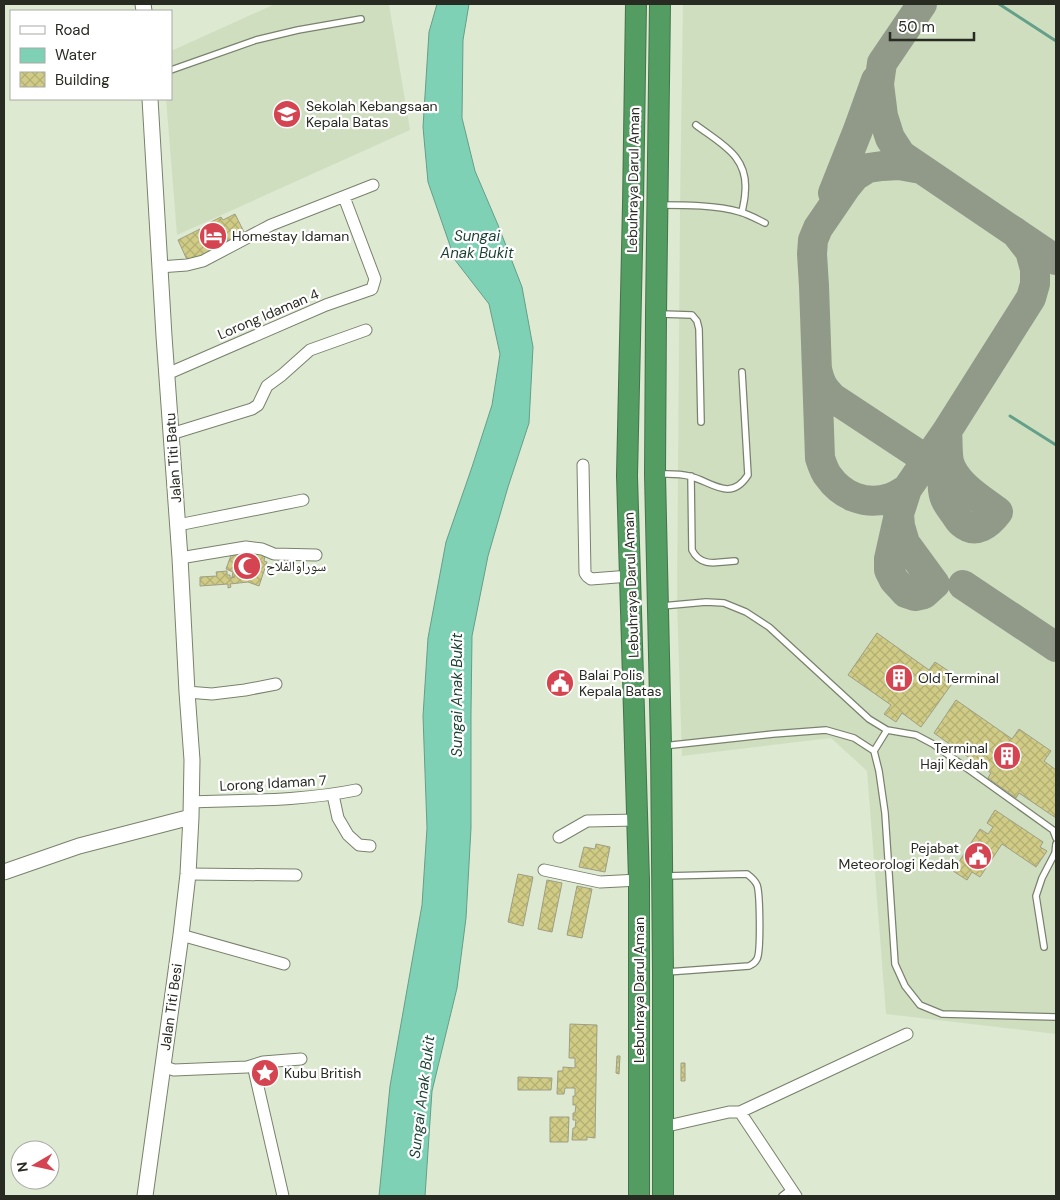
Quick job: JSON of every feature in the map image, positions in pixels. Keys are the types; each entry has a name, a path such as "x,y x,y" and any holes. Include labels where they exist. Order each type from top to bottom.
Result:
{"highway":[{"name":"Lebuhraya Darul Aman","path":"636,4 627,476 639,880 639,1196"},
{"name":"Lebuhraya Darul Aman","path":"660,4 655,474 661,746 664,1196"},
{"path":"633,205 658,205"},
{"path":"627,476 655,474"}],"main road":[{"name":"Jalan Titi Batu","path":"150,100 159,267 178,525 192,760 191,810"},
{"path":"4,872 191,810"},
{"name":"Jalan Titi Besi","path":"145,1196 181,935 188,874 191,810"}],"street":[{"path":"159,267 187,266 203,261 271,225 373,185"},
{"name":"Lorong Idaman 4","path":"167,374 326,305 372,289 375,279 344,197"},
{"path":"171,434 252,409 258,405 267,386 282,376 310,350 366,330"},
{"path":"583,465 585,573 591,579 630,576"},
{"path":"178,525 303,500"},
{"path":"180,558 246,547 262,549 274,554 316,555"},
{"path":"187,692 212,694 276,684"},
{"name":"Lorong Idaman 7","path":"191,810 246,800 333,795 356,790"},
{"path":"333,795 338,818 348,835 359,844 370,846"},
{"path":"559,837 587,821 637,820"},
{"path":"544,870 600,882 639,880"},
{"path":"188,874 296,875"},
{"path":"181,935 284,964"},
{"path":"664,1127 729,1112 740,1112 907,1034"},
{"path":"162,1066 174,1070 247,1067 263,1062 301,1059"},
{"path":"253,1065 283,1196"},
{"path":"740,1112 790,1194"}],"lane":[{"path":"172,70 256,40 298,30 361,19"},
{"path":"696,125 734,154 742,166 745,193 742,212"},
{"path":"658,205 719,208 742,212 765,223"},
{"path":"656,314 692,315 697,321 699,329 701,422"},
{"path":"655,474 691,476 712,486 722,488 733,488 742,483 748,474 742,372"},
{"path":"691,476 692,550 695,556 702,561 709,562 735,561"},
{"path":"657,607 706,602 724,603 746,612 768,627 869,719 887,730 916,736 933,744 1053,830 1056,838"},
{"path":"661,746 826,730 854,738 874,751 885,813 895,964 905,986 920,1005 942,1014 1056,1017"},
{"path":"874,751 887,730"},
{"path":"1044,947 1036,896 1042,878 1055,853 1056,844"},
{"path":"662,876 747,874 754,880 758,888 760,940 758,957 754,964 748,966 663,972"}],"shaded area":[{"name":"Sekolah Kebangsaan Kepala Batas","path":"275,4 389,4 410,130 177,235 166,100 172,100 172,51"},
{"path":"683,4 1056,4 1056,1034 886,1014 867,771 831,738 682,756 677,604"}],"water":[{"name":"Sungai Anak Bukit","path":"437,4 469,4 463,40 462,118 475,171 522,287 533,347 529,423 488,556 472,636 471,828 466,918 457,988 432,1091 425,1196 379,1196 390,1086 422,905 427,828 423,716 428,638 446,542 492,405 500,354 489,304 455,260 428,182 423,127 429,32"}],"building":[{"name":"Homestay Idaman","path":"235,214 245,234 228,242 227,238 209,247 211,251 188,262 178,240 200,229 202,232 210,228 207,224 221,217 223,220"},
{"name":"سوراوالفلاح","path":"233,550 253,557 255,552 265,555 264,561 267,562 259,586 248,582 230,584 231,587 228,588 228,584 200,586 200,577 217,576 216,572 227,571 227,575 230,575 230,578 235,577 232,577 233,572 226,569"},
{"name":"Old Terminal","path":"877,633 929,670 935,662 950,672 944,680 951,685 921,727 902,713 896,722 884,714 891,705 848,675"},
{"name":"Terminal Haji Kedah","path":"956,700 1012,739 1019,729 1051,751 1044,761 1056,770 1056,818 1019,793 1016,798 988,778 991,773 934,733"},
{"path":"995,810 1043,842 1040,847 1047,851 1036,867 1002,844 980,877 972,872 967,880 953,871 980,829 988,834 993,827 987,823"},
{"path":"596,844 610,847 605,872 579,867 584,847 595,849"},
{"path":"518,874 533,877 523,926 508,922"},
{"path":"547,880 562,883 552,932 538,929"},
{"path":"577,886 592,889 582,938 567,935"},
{"path":"570,1024 597,1025 595,1138 587,1137 587,1140 572,1140 576,1120 573,1120 576,1105 573,1105 575,1088 565,1088 564,1094 557,1094 558,1071 563,1071 563,1067 575,1068 575,1058 569,1058"},
{"path":"617,1056 620,1056 619,1074 616,1073"},
{"path":"681,1063 685,1063 685,1081 681,1081"},
{"path":"518,1077 552,1078 551,1090 518,1090"},
{"path":"550,1117 569,1117 568,1142 550,1142"}],"waterway":[{"path":"999,4 1056,41"},
{"path":"1010,416 1056,445"}],"taxiway":[{"path":"922,4 882,63 879,84 883,116 890,138 901,155 1056,260"},
{"path":"833,193 876,80"},
{"path":"907,489 890,498 881,500 872,501 855,498 840,489 828,476 823,467 820,458 812,254 813,240 818,228 855,176 868,168 882,166 899,165 921,169"},
{"path":"899,514 905,543 935,584 924,594 915,596 906,593 894,580 889,570 889,559 899,514 907,489 947,431 1031,298 1035,284 1035,269 1030,251 1015,232"},
{"path":"817,369 822,385 833,398 927,460 939,469 941,473"},
{"path":"947,431 948,458 952,470 969,490 998,512 986,524 977,528 972,528 961,522 944,497 943,476 947,431"},
{"path":"963,585 1056,647"}],"place":[{"name":"Sekolah Kebangsaan Kepala Batas","path":"287,114"},
{"name":"Homestay Idaman","path":"213,236"},
{"name":"سوراوالفلاح","path":"247,566"},
{"name":"Old Terminal","path":"899,678"},
{"name":"Balai Polis Kepala Batas","path":"560,683"},
{"name":"Terminal Haji Kedah","path":"1007,756"},
{"name":"Pejabat Meteorologi Kedah","path":"978,856"},
{"name":"Kubu British","path":"265,1073"}]}
